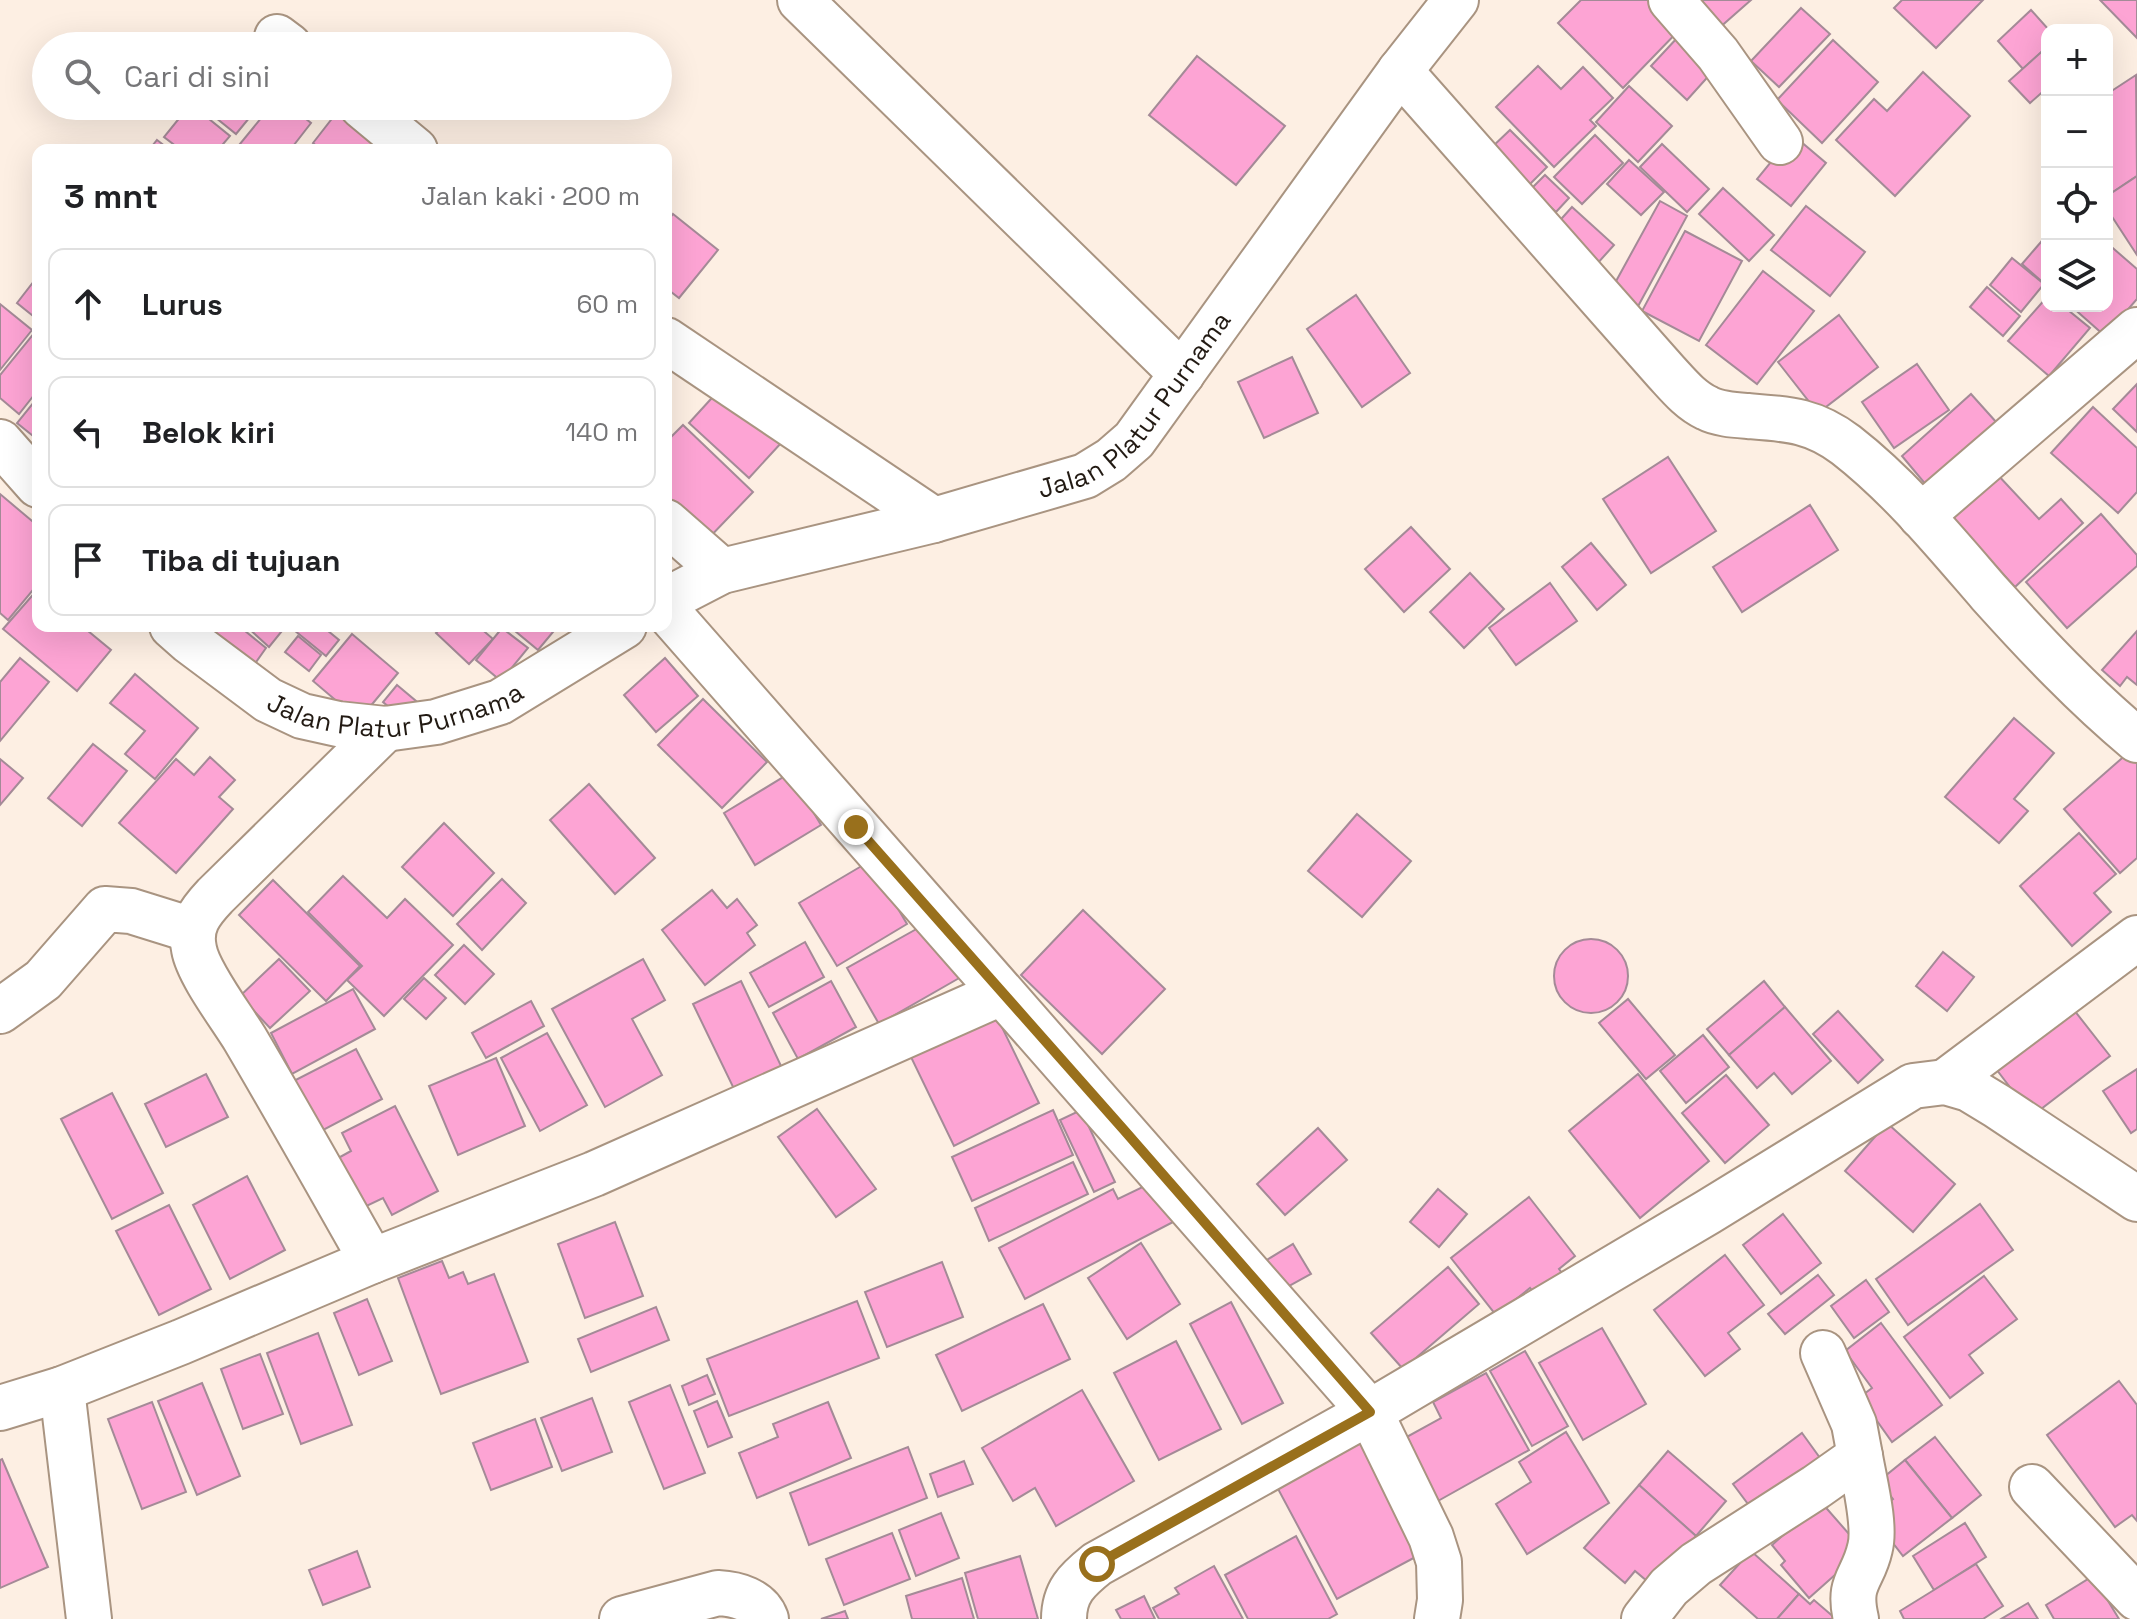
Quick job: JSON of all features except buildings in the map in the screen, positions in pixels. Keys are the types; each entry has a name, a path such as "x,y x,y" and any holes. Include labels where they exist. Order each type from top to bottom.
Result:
{"street":[{"path":"800,0 1182,374"},
{"name":"Jalan Platur Purnama","path":"672,597 722,571 934,520 1085,476 1111,460 1134,440 1400,71 1456,0"},
{"path":"1671,0 1718,54 1780,142"},
{"path":"1400,71 1693,400 1709,410 1791,419 1822,429 1846,446 1921,516 2017,624 2106,714 2137,740"},
{"path":"379,120 408,144"},
{"path":"1921,516 2137,330"},
{"path":"672,344 934,520"},
{"path":"3,451 32,479"},
{"path":"672,527 722,571"},
{"path":"672,617 1370,1412 1431,1537 1439,1562 1437,1619"},
{"name":"Jalan Platur Purnama","path":"179,632 268,700 302,716 385,729 436,722 500,702 614,632"},
{"path":"372,1261 200,967 194,951 192,930 200,911 385,729"},
{"path":"0,1011 43,980 105,909 131,911 192,930"},
{"path":"1945,1082 2137,938"},
{"path":"0,1408 62,1389 372,1261 594,1174 1001,993"},
{"path":"1064,1619 1064,1605 1076,1582 1097,1564 1370,1412 1708,1212 1913,1086 1945,1082 1969,1089 2137,1199"},
{"path":"1823,1353 1854,1424 1869,1511 1871,1546 1852,1599 1856,1619"},
{"path":"62,1389 89,1619"},
{"path":"1644,1619 1669,1587 1696,1564 1860,1456"},
{"path":"2032,1487 2137,1598"},
{"path":"622,1619 718,1593 732,1593 749,1600 763,1611 766,1619"}],"route":[{"path":"856,827 1370,1412 1097,1564"}]}
